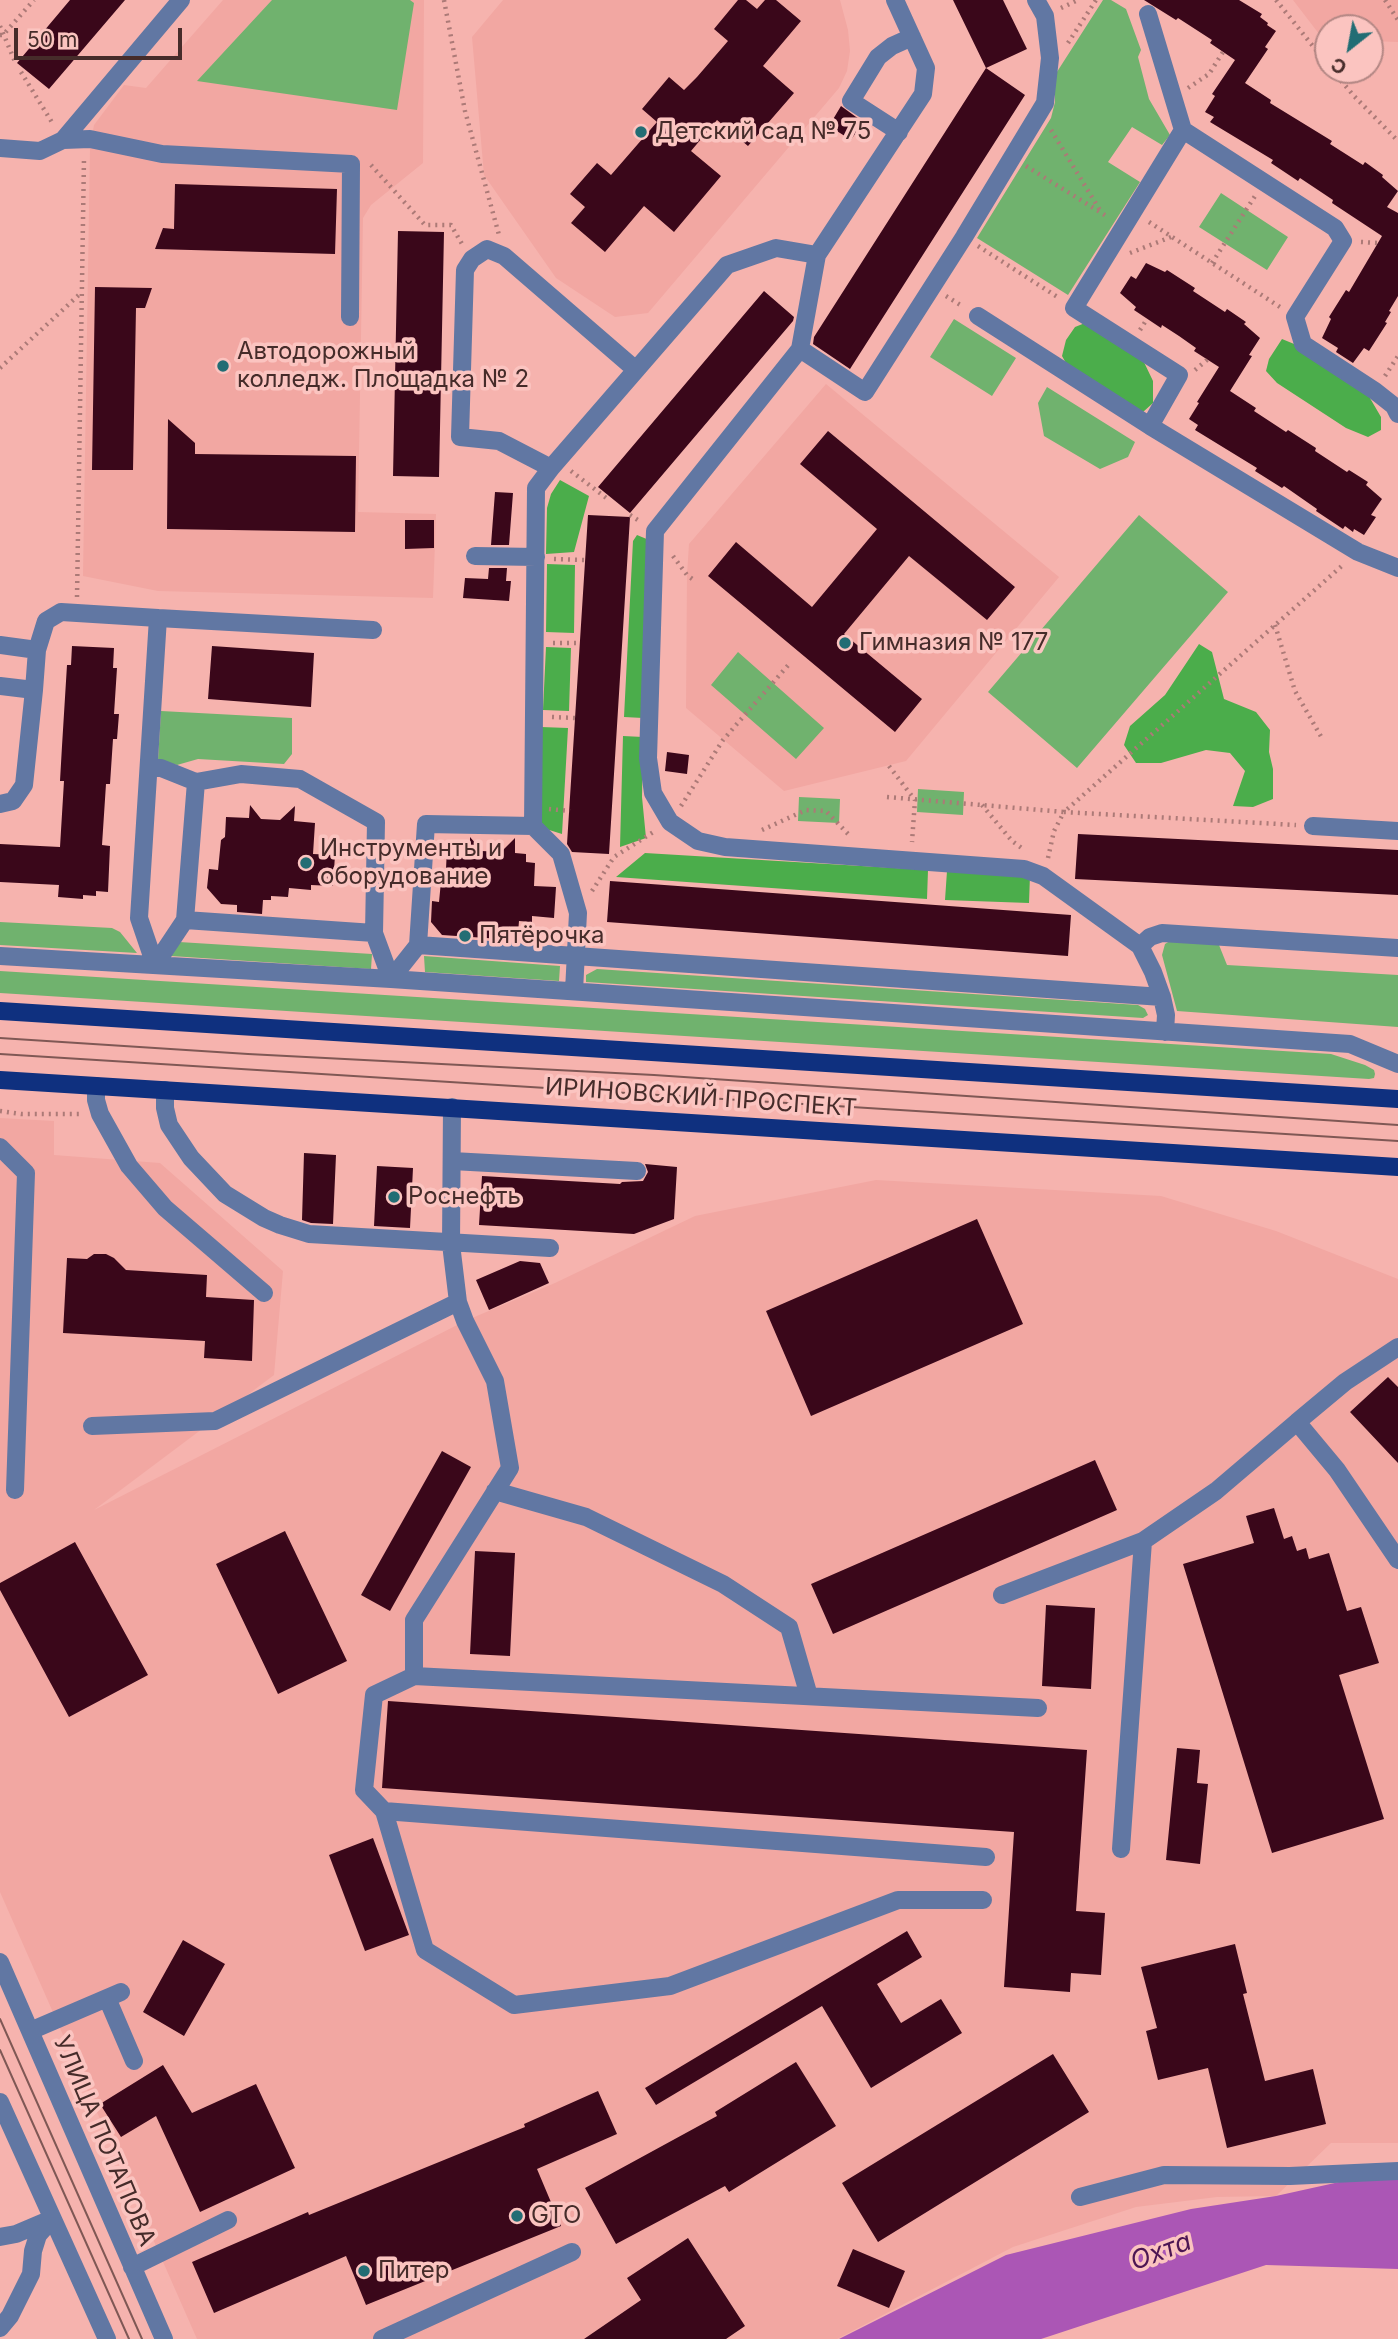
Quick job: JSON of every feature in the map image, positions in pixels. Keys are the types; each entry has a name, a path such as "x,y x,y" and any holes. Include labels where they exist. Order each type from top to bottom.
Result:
{"main road":[{"name":"ИРИНОВСКИЙ ПРОСПЕКТ","path":"0,1011 1398,1099"},
{"name":"ИРИНОВСКИЙ ПРОСПЕКТ","path":"0,1080 1398,1167"}],"street":[{"path":"63,140 181,0"},
{"path":"895,0 926,68 923,94 817,255 800,349 654,531 648,758 653,793 670,822 698,841 725,847 1044,871 1140,946 1162,997 1166,1015 1165,1032"},
{"path":"800,349 865,392 1045,103 1050,58 1045,16 1036,0"},
{"path":"1148,14 1183,130 1335,228 1343,241 1295,317 1303,344 1375,391 1394,407 1398,414"},
{"path":"899,132 851,101 878,57 892,46 912,37"},
{"path":"1150,426 1179,375 1074,308 1183,130"},
{"path":"0,148 40,151 63,140 85,139 162,154 351,164 350,317"},
{"path":"533,826 536,488 727,265 776,248 817,255"},
{"path":"554,464 499,441 460,437 465,271 472,259 487,249 504,256 636,370"},
{"path":"978,316 1150,426 1358,552 1398,568"},
{"path":"475,556 536,558"},
{"path":"0,804 13,801 24,785 37,650 46,621 61,612 373,631"},
{"path":"155,965 139,918 158,618"},
{"path":"0,645 37,650"},
{"path":"0,686 33,690"},
{"path":"150,768 161,768 196,782 241,774 300,779 376,822 374,933 391,979"},
{"path":"155,965 185,920 196,782"},
{"path":"391,979 418,944 426,824 533,826 561,854 578,913 574,991"},
{"path":"1313,826 1398,831"},
{"path":"185,920 374,933"},
{"path":"1140,946 1150,937 1162,933 1398,948"},
{"path":"418,944 1162,997"},
{"path":"0,956 391,979 1350,1044 1398,1064"},
{"path":"96,1086 100,1114 129,1166 164,1208 264,1293"},
{"path":"164,1090 169,1125 191,1158 225,1194 264,1218 309,1234 550,1248"},
{"path":"414,1676 414,1620 510,1468 495,1381 458,1302 451,1244 452,1107"},
{"path":"0,1147 26,1173 15,1490"},
{"path":"452,1161 637,1171"},
{"path":"92,1426 215,1421 458,1302"},
{"path":"1002,1595 1143,1541 1216,1491 1345,1382 1398,1347"},
{"path":"1297,1422 1337,1470 1398,1560"},
{"path":"495,1491 586,1517 734,1591 789,1627 809,1696"},
{"path":"1121,1849 1143,1541"},
{"path":"984,1900 898,1900 670,1986 514,2005 425,1950 384,1811 364,1790 374,1695 414,1676 1038,1708"},
{"path":"384,1811 986,1857"},
{"name":"УЛИЦА ПОТАПОВА","path":"0,1962 164,2339"},
{"path":"30,2031 114,1995 134,2062"},
{"path":"0,2102 107,2339"},
{"path":"1080,2197 1164,2175 1290,2176 1398,2171"},
{"path":"0,2237 16,2234 52,2219"},
{"path":"0,2328 10,2316 31,2274 38,2235 52,2219"},
{"path":"132,2267 228,2220"},
{"path":"382,2339 572,2252"}],"path":[{"path":"2,35 34,0"},
{"path":"444,0 465,111 504,256"},
{"path":"1048,74 1096,0"},
{"path":"1276,0 1314,48"},
{"path":"1385,0 1398,20"},
{"path":"0,26 16,64"},
{"path":"1173,94 1189,88 1209,74 1223,52"},
{"path":"21,72 63,140"},
{"path":"1344,84 1398,141"},
{"path":"1039,112 1102,213"},
{"path":"77,613 85,139"},
{"path":"1012,157 1102,213 1128,219 1172,237 1295,317"},
{"path":"351,164 370,164 425,225 451,225 472,259"},
{"path":"1212,263 1265,182"},
{"path":"964,237 1074,308"},
{"path":"1101,265 1172,237"},
{"path":"932,288 978,316"},
{"path":"0,368 82,291"},
{"path":"554,464 610,500"},
{"path":"982,805 1012,841 1044,871 1054,831 1064,812 1358,552"},
{"path":"536,558 585,560"},
{"path":"687,575 695,581"},
{"path":"1275,625 1295,691 1323,740"},
{"path":"535,643 580,643"},
{"path":"578,913 614,857 670,822 723,740 791,662"},
{"path":"889,766 915,800 911,861"},
{"path":"887,797 1064,812 1313,826"},
{"path":"760,831 806,810 826,811 869,858"},
{"path":"0,1111 21,1114 100,1114"}],"shaded area":[{"name":"Автодорожный колледж. Площадка № 2","path":"223,0 424,0 423,163 371,205 363,218 358,512 436,514 433,598 158,591 83,576 90,149 94,125 124,85 146,88"},
{"name":"Детский сад № 75","path":"503,0 840,0 848,30 850,51 847,71 839,88 648,313 615,317 556,278 484,175 472,37"},
{"path":"1293,0 1398,0 1398,42 1384,42 1384,14 1314,14 1314,27"},
{"name":"Гимназия № 177","path":"826,384 1059,577 906,761 784,791 686,708 689,544"},
{"path":"0,1118 54,1121 54,1155 160,1163 283,1271 274,1375 94,1510 465,1321 555,1283 695,1216 876,1180 1161,1196 1276,1231 1398,1279 1398,2143 1331,2143 1276,2196 1217,2197 1136,2207 1013,2247 837,2339 197,2339 0,1892"}],"green space":[{"path":"272,0 410,0 414,3 397,110 197,81"},
{"path":"1103,0 1111,0 1126,9 1141,50 1138,57 1149,99 1170,135 1162,145 1132,127 1108,162 1140,182 1068,295 977,238 1051,118 1055,102 1055,75"},
{"path":"1221,193 1288,237 1267,270 1199,227"},
{"path":"954,319 1016,358 992,396 930,357"},
{"path":"1085,323 1142,358 1153,381 1153,403 1143,412 1067,365 1062,356 1066,340 1075,327"},
{"path":"1282,339 1299,346 1367,393 1381,417 1381,430 1368,437 1346,428 1277,383 1266,371 1269,359"},
{"path":"1047,387 1135,442 1128,457 1100,469 1044,436 1038,403"},
{"path":"560,480 589,496 574,552 546,554 547,508 551,494"},
{"path":"1139,515 1228,592 1077,768 988,692"},
{"path":"637,535 649,540 643,718 624,717 633,541"},
{"path":"547,564 575,565 574,633 546,632"},
{"path":"1199,644 1212,652 1224,699 1256,712 1270,730 1273,799 1253,807 1233,806 1245,771 1230,753 1206,750 1161,763 1136,763 1124,745 1130,726 1165,695"},
{"path":"546,647 571,648 569,711 543,710"},
{"path":"738,652 824,728 796,759 711,685"},
{"path":"161,711 292,718 292,754 284,764 198,759 177,765 158,760"},
{"path":"541,727 568,728 562,834 546,829 537,816"},
{"path":"623,736 643,737 642,797 646,838 620,847"},
{"path":"918,789 964,792 963,815 917,812"},
{"path":"799,797 840,799 839,823 798,821"},
{"path":"645,853 928,870 927,899 616,877"},
{"path":"947,871 1030,875 1029,903 945,900"},
{"path":"0,922 112,928 120,932 137,953 0,945"},
{"path":"1170,941 1219,945 1227,965 1398,975 1398,1027 1177,1011 1162,955 1165,944"},
{"path":"179,942 372,954 371,969 171,956"},
{"path":"424,956 560,966 559,981 425,972"},
{"path":"597,969 1138,1005 1145,1009 1148,1015 1143,1018 586,982 586,975"},
{"path":"0,971 1331,1054 1365,1065 1374,1070 1375,1074 1374,1078 1369,1079 0,993"}],"water":[{"name":"Охта","path":"1398,2169 1398,2269 1266,2265 1041,2339 839,2339 1006,2255 1191,2209 1276,2196"}],"building":[{"path":"70,0 125,0 49,89 17,63"},
{"path":"738,0 746,0 757,9 765,0 776,0 801,21 763,66 794,93 748,146 717,120 691,151 721,176 674,232 644,206 605,252 571,223 585,207 570,194 597,163 611,175 657,122 642,109 669,77 684,90 697,77 728,41 714,29"},
{"path":"953,0 1003,0 1027,49 986,68"},
{"path":"1144,0 1239,0 1262,14 1260,17 1276,31 1265,47 1268,49 1245,83 1271,100 1270,103 1332,141 1330,144 1363,165 1365,162 1383,175 1398,191 1387,207 1398,213 1398,296 1389,311 1391,312 1385,322 1387,323 1369,351 1364,348 1353,363 1336,352 1338,348 1322,338 1331,319 1329,317 1346,290 1349,292 1382,236 1300,178 1298,181 1271,163 1273,160 1210,122 1214,117 1205,112 1215,96 1212,94 1235,60 1210,43 1212,40"},
{"path":"986,68 1025,95 850,369 813,344 814,337"},
{"path":"841,106 863,122 851,140 829,126"},
{"path":"175,184 337,189 335,254 155,249 163,228 174,229"},
{"path":"398,231 444,232 439,477 393,476"},
{"path":"1146,263 1165,272 1167,270 1225,312 1227,309 1246,322 1244,324 1260,338 1230,391 1256,408 1254,411 1316,448 1315,451 1347,472 1349,470 1368,482 1366,485 1382,499 1371,515 1376,517 1364,535 1345,526 1343,529 1284,486 1282,488 1255,471 1257,468 1195,430 1198,425 1189,419 1219,367 1194,351 1196,348 1179,336 1134,310 1136,307 1120,293 1131,276 1136,279"},
{"path":"95,287 152,288 145,308 136,308 133,470 92,470"},
{"path":"764,291 794,317 793,321 630,513 598,487"},
{"path":"168,419 195,443 195,454 356,456 355,532 167,529"},
{"path":"828,431 1015,587 987,620 909,556 844,634 922,699 895,732 708,576 736,542 812,607 877,529 800,464"},
{"path":"495,492 513,493 509,545 491,545"},
{"path":"588,515 630,517 609,854 572,852 567,844"},
{"path":"405,520 434,520 434,548 405,549"},
{"path":"489,568 507,568 506,581 511,581 509,601 463,598 465,578 488,579"},
{"path":"72,646 114,648 113,668 117,668 114,714 119,714 117,739 113,739 110,784 106,784 102,845 110,846 108,892 96,891 96,896 83,895 83,899 58,897 59,885 0,882 0,844 60,847 64,781 60,781 62,746 67,665 71,665"},
{"path":"212,646 314,653 311,707 208,699"},
{"path":"667,752 689,755 687,774 665,771"},
{"path":"250,805 261,819 280,820 295,806 294,821 315,823 313,854 335,855 333,886 311,885 311,890 289,888 288,897 271,896 271,900 263,900 262,914 237,912 237,905 221,904 207,888 209,869 218,870 226,817 249,818"},
{"path":"1078,834 1398,850 1398,895 1075,879"},
{"path":"470,837 482,851 501,852 515,838 515,853 526,854 526,862 535,863 534,886 556,887 554,918 532,916 532,922 519,921 518,933 501,932 501,939 442,935 431,922 432,901 439,902 447,848 470,850"},
{"path":"610,881 1071,915 1068,956 607,922"},
{"path":"304,1153 336,1155 333,1224 302,1220"},
{"path":"645,1164 677,1167 674,1219 634,1234 479,1225 482,1176 620,1184 643,1181 648,1172"},
{"name":"Роснефть","path":"377,1166 413,1168 410,1228 374,1226"},
{"path":"977,1219 1023,1324 811,1416 766,1311"},
{"path":"94,1254 106,1254 114,1258 126,1270 207,1275 206,1297 254,1300 252,1361 204,1358 205,1341 63,1333 67,1258 87,1259"},
{"path":"520,1261 540,1263 549,1283 489,1310 476,1280"},
{"path":"1388,1377 1398,1387 1398,1463 1350,1412"},
{"path":"442,1451 471,1467 390,1611 361,1595"},
{"path":"1095,1460 1117,1510 833,1634 811,1584"},
{"path":"1274,1508 1284,1539 1292,1536 1297,1551 1306,1548 1309,1559 1329,1553 1347,1611 1361,1607 1379,1663 1339,1675 1384,1819 1272,1853 1183,1564 1254,1543 1246,1516"},
{"path":"285,1531 347,1661 278,1694 216,1564"},
{"path":"75,1542 148,1675 69,1717 0,1590 0,1583"},
{"path":"475,1551 515,1553 510,1656 470,1654"},
{"path":"1046,1605 1095,1608 1091,1689 1042,1686"},
{"path":"388,1701 1087,1750 1076,1911 1105,1913 1101,1975 1071,1973 1070,1992 1004,1987 1014,1832 382,1788"},
{"path":"1177,1748 1200,1750 1197,1783 1208,1784 1200,1864 1166,1860"},
{"path":"373,1838 409,1935 365,1951 329,1855"},
{"path":"907,1931 922,1957 877,1984 901,2023 941,1999 962,2033 871,2088 822,2006 656,2105 645,2088"},
{"path":"183,1940 225,1964 184,2036 143,2012"},
{"path":"1235,1944 1247,1993 1243,1994 1265,2081 1313,2069 1326,2124 1227,2148 1208,2068 1158,2080 1146,2031 1157,2028 1141,1967"},
{"path":"1053,2054 1089,2112 878,2242 842,2183"},
{"path":"796,2062 836,2126 729,2192 725,2186 616,2244 585,2188 717,2116 715,2112"},
{"path":"163,2065 192,2113 256,2084 295,2168 200,2212 156,2116 121,2137 100,2104"},
{"path":"598,2091 617,2134 537,2169 561,2226 366,2305 346,2256 214,2313 192,2262 308,2212 309,2215 525,2127 524,2124"},
{"path":"688,2238 745,2326 726,2339 584,2339 641,2300 627,2278"},
{"path":"853,2249 905,2271 889,2308 837,2286"}],"tram line":[{"path":"0,1038 654,1075 1398,1125"},
{"path":"0,1054 1398,1141"},
{"path":"0,2019 142,2339"},
{"path":"0,2050 129,2339"}],"place":[{"name":"Детский сад № 75","path":"641,132"},
{"name":"Автодорожный колледж. Площадка № 2","path":"223,366"},
{"name":"Гимназия № 177","path":"845,643"},
{"name":"Инструменты и оборудование","path":"306,863"},
{"name":"Пятёрочка","path":"465,936"},
{"name":"Роснефть","path":"394,1197"},
{"name":"GTO","path":"517,2216"},
{"name":"Питер","path":"364,2271"}]}
